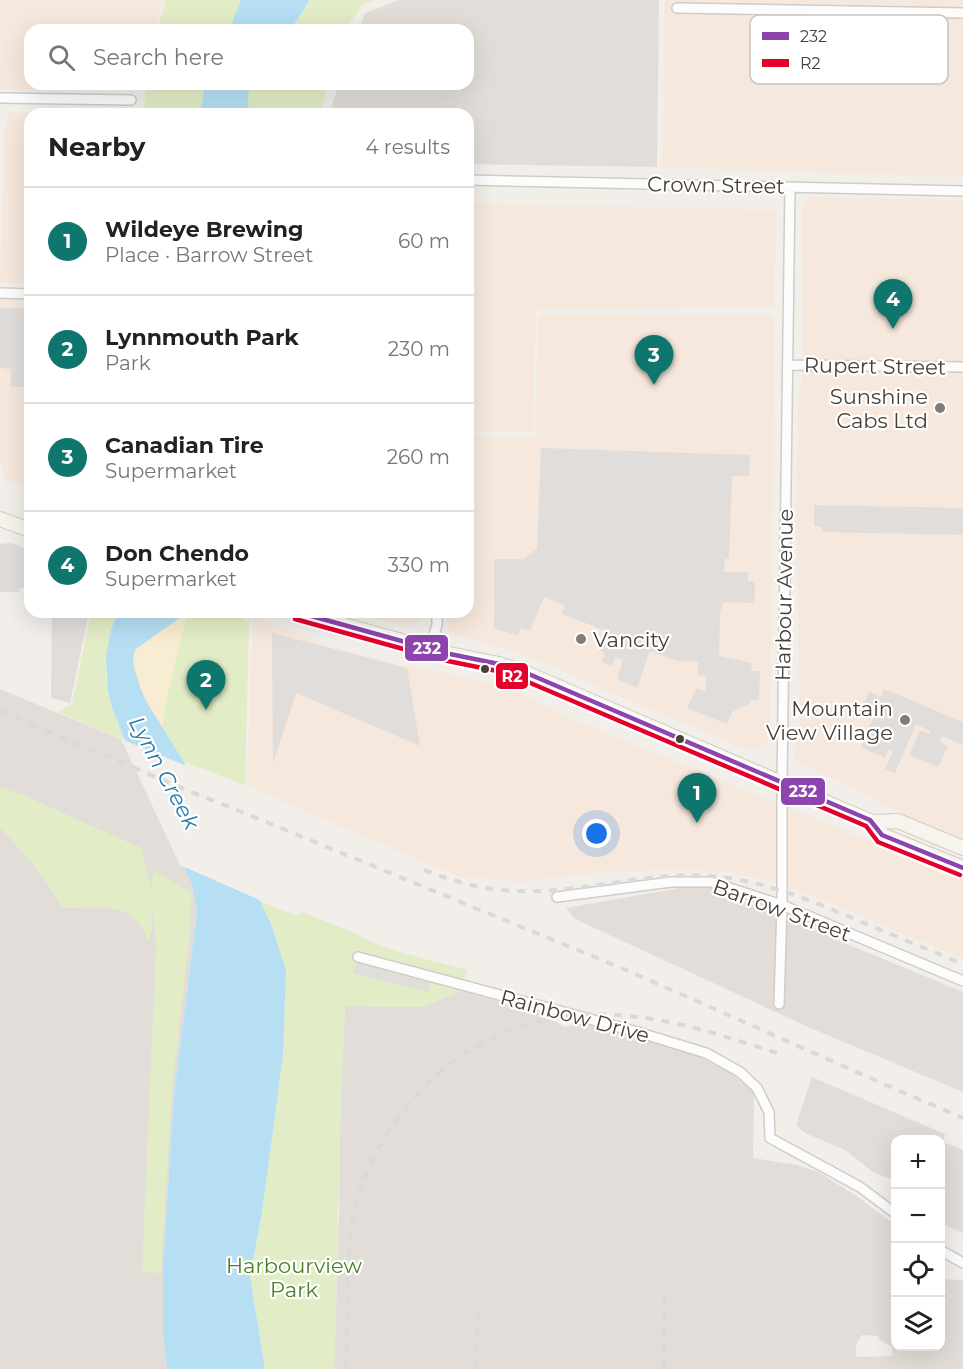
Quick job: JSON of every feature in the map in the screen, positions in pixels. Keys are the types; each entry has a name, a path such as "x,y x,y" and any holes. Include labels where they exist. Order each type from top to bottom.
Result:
{"main road":[{"path":"4,523 24,528"},
{"path":"319,618 524,672 872,822 898,821 963,848"},
{"path":"872,822 882,835 963,868"}],"street":[{"path":"677,8 963,13"},
{"path":"0,98 131,100"},
{"name":"Crown Street","path":"474,180 963,191"},
{"name":"Harbour Avenue","path":"779,1004 790,187"},
{"path":"0,293 24,294"},
{"name":"Rupert Street","path":"788,364 963,367"},
{"path":"430,649 437,618"},
{"name":"Barrow Street","path":"557,897 671,882 711,882 782,905 963,981"},
{"name":"Rainbow Drive","path":"358,957 634,1031 706,1053 740,1072 757,1088 769,1112 770,1138 860,1187 891,1210"},
{"path":"945,1253 963,1263"}],"shaded area":[{"path":"1,0 163,0 156,24 24,24 24,89 0,89"},
{"path":"399,0 659,0 657,167 474,164 474,108 331,108 337,90 474,90 474,24 361,24 365,13"},
{"path":"665,0 963,0 963,177 662,167"},
{"path":"8,112 24,112 24,283 0,283 5,128"},
{"path":"818,197 963,200 963,839 894,810 801,764 795,759 793,753 800,737 796,511 799,392 803,374 802,212 808,200"},
{"path":"474,203 777,210 773,307 536,310 532,432 474,432"},
{"path":"0,298 24,299 24,485 5,481 0,461"},
{"path":"0,308 24,308 24,387 11,387 11,369 0,368"},
{"path":"538,315 774,315 770,732 769,739 760,748 746,749 514,651 451,634 447,618 474,618 474,437 536,438"},
{"path":"541,448 750,455 749,476 732,476 729,559 725,559 724,572 748,572 748,581 755,581 755,599 752,603 724,602 720,612 719,656 752,663 751,671 760,671 759,700 750,701 749,704 732,712 727,724 687,708 696,689 706,690 706,676 698,675 698,662 677,661 650,651 637,688 617,679 623,660 615,657 612,666 602,662 605,653 599,650 606,631 562,614 565,606 544,597 530,631 521,628 518,635 494,629 494,559 524,559 537,549"},
{"path":"814,505 963,508 963,535 822,532 822,527 814,526"},
{"path":"10,543 24,548 24,588 20,588 19,592 0,592 0,544"},
{"path":"52,618 88,618 70,703 51,698"},
{"path":"253,618 258,618 334,647 404,666 496,685 576,721 963,880 963,959 826,901 772,882 722,871 669,870 592,873 517,882 457,876 247,786"},
{"path":"375,618 420,618 410,626"},
{"path":"272,633 407,668 420,746 296,693 273,764"},
{"path":"0,689 125,741 157,805 192,885 197,911 174,1095 163,1264 163,1336 167,1369 0,1369"},
{"path":"884,689 963,722 963,745 942,736 940,742 948,746 938,767 909,755 920,730 929,734 930,731 916,724 895,773 885,769 893,751 889,749 885,758 861,747 877,709 864,703 869,692 881,697"},
{"path":"702,884 963,992 963,1092 808,1027 575,919 566,908"},
{"path":"356,963 430,983 428,992 353,973"},
{"path":"461,991 541,1013 564,1027 590,1025 685,1050 731,1073 751,1089 754,1096 753,1158 793,1164 818,1172 858,1197 891,1222 891,1346 880,1340 878,1336 862,1335 856,1345 856,1357 892,1356 892,1351 945,1351 945,1279 963,1280 963,1369 334,1369 345,1006 422,1007"},
{"path":"812,1077 945,1134 891,1135 891,1179 873,1172 845,1150 805,1133 796,1125"},
{"path":"945,1143 963,1150 963,1233 945,1226"}],"green space":[{"path":"166,0 241,0 231,24 159,24"},
{"path":"309,0 375,0 363,4 349,24 294,24"},
{"path":"204,90 201,108 144,108 146,91"},
{"path":"249,90 326,90 322,108 249,108"},
{"path":"90,618 116,618 106,671 112,707 125,741 58,712 72,704"},
{"path":"187,618 240,618 249,621 245,785 184,762 162,727"},
{"path":"0,787 141,848 151,890 153,871 191,892 190,935 172,1088 161,1273 142,1272 156,944 152,905 152,929 148,942 142,928 125,912 102,907 62,908 34,866 0,828"},
{"name":"Harbourview Park","path":"261,902 296,915 302,912 391,949 467,970 461,991 422,1007 345,1006 334,1369 265,1369 250,1276 262,1212 283,1056 286,970"}],"sand":[{"path":"180,618 187,618 173,669 162,727 141,690 133,668 135,650"}],"water":[{"path":"241,0 309,0 294,24 231,24"},
{"path":"204,90 249,90 249,108 201,108"},
{"name":"Lynn Creek","path":"116,618 180,618 136,649 133,663 140,687 247,873 271,924 286,970 283,1056 262,1212 250,1276 265,1369 167,1369 163,1336 163,1264 174,1095 197,911 192,885 157,805 125,741 112,707 108,691 106,656"}],"pier":[{"path":"121,739 192,768 250,871 264,902 180,865"}],"railway":[{"path":"0,711 191,792 631,972 963,1118"},
{"path":"424,870 471,885 521,891 569,889 687,875 747,881 833,910 963,964"},
{"path":"346,1369 351,1238 356,1206 367,1173 382,1142 401,1114 449,1065 478,1045 509,1030 542,1020 585,1015 618,1015 666,1021 704,1030 777,1053"},
{"path":"664,1369 665,1295"},
{"path":"476,1369 478,1306"}],"transit line":[{"name":"232","path":"319,618 524,672 870,820 882,835 963,868"},
{"name":"R2","path":"295,619 521,679 866,826 878,842 960,875"}],"place":[{"name":"Don Chendo","path":"893,329"},
{"name":"Canadian Tire","path":"654,385"},
{"name":"Sunshine Cabs Ltd","path":"940,408"},
{"name":"Vancity","path":"581,639"},
{"name":"Lynnmouth Park","path":"206,710"},
{"name":"Mountain View Village","path":"905,720"},
{"name":"Wildeye Brewing","path":"697,823"}]}
